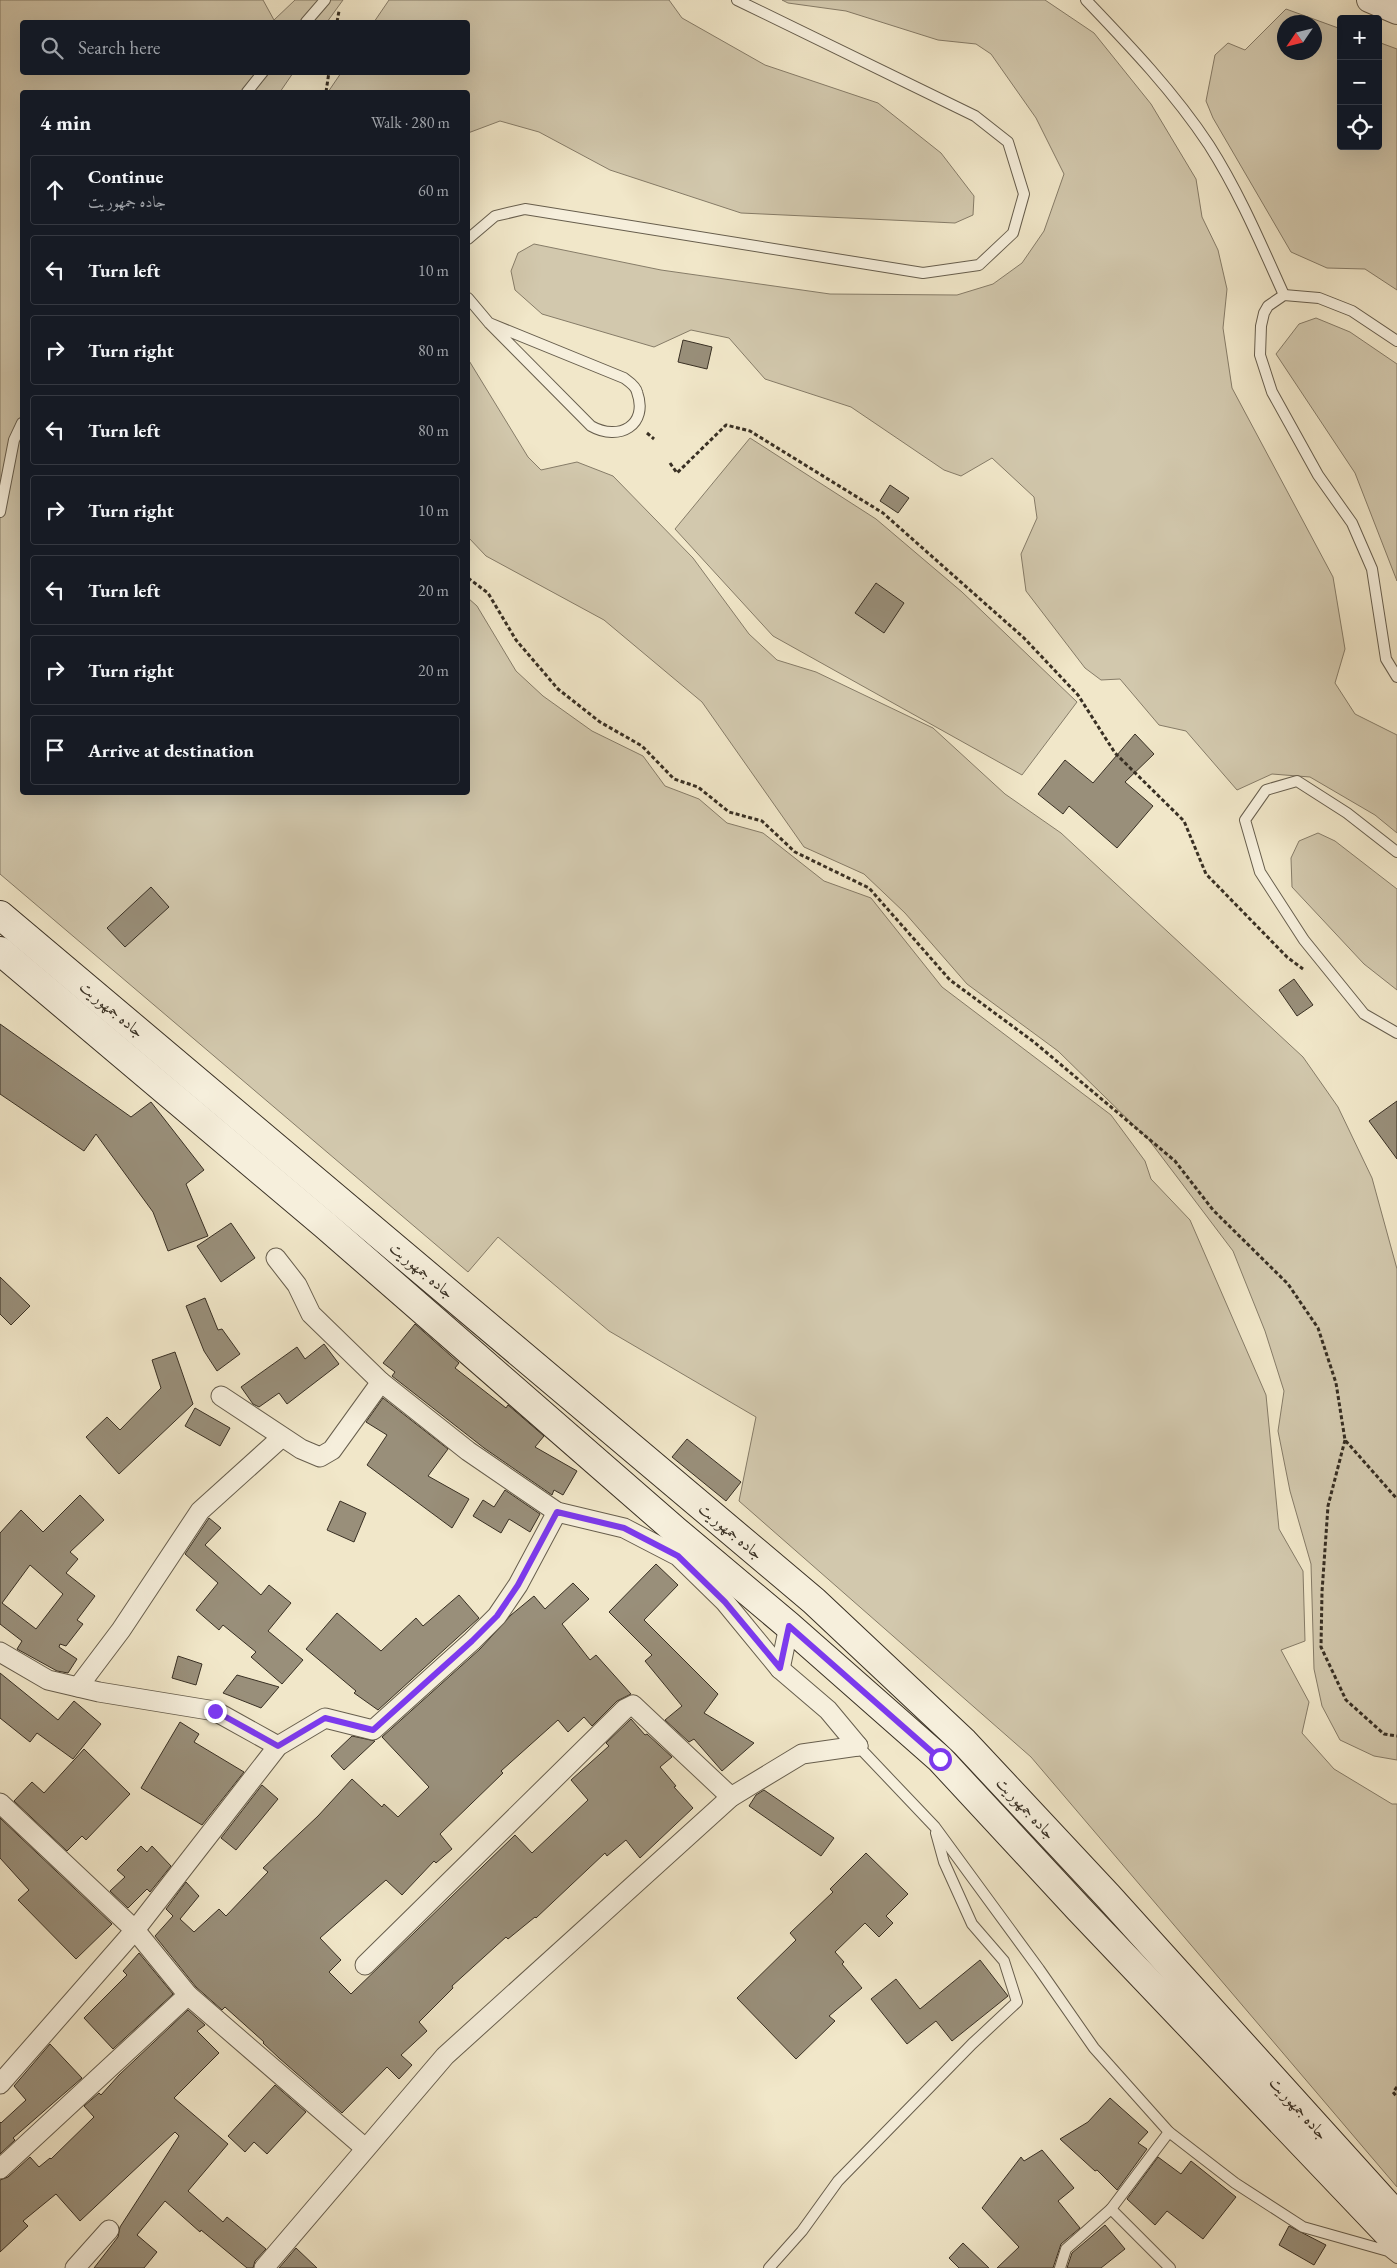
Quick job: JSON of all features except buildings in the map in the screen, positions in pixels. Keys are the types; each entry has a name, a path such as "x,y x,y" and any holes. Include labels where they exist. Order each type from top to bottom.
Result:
{"main road":[{"name":"جاده جمهوریت","path":"0,915 814,1601 964,1742 1115,1904 1397,2216"},
{"name":"جاده جمهوریت","path":"0,950 325,1225 940,1759 1078,1909 1397,2243"}],"street":[{"path":"276,1258 297,1285 311,1314 382,1382 468,1451 557,1512 624,1528 678,1556 725,1602 780,1668 828,1710 858,1746"},
{"path":"221,1396 301,1449 320,1457 332,1450 382,1382"},
{"path":"78,1687 121,1630 200,1511 282,1436"},
{"path":"0,2084 135,1930 278,1746 325,1718 373,1730 497,1616 518,1585 557,1512"},
{"path":"780,1668 789,1626"},
{"path":"0,1652 48,1680 215,1711 278,1746"},
{"path":"365,1965 625,1708 632,1705 730,1797"},
{"path":"264,2268 444,2056 730,1797 802,1754 858,1746"},
{"path":"0,1803 135,1930 188,1995 365,2148"},
{"path":"0,2169 188,1995"},
{"path":"75,2268 109,2230"}],"lane":[{"path":"308,20 325,0"},
{"path":"470,237 495,216 525,209 923,273 980,265 1013,233 1024,194 1008,142 976,116 737,0"},
{"path":"1086,0 1148,64 1208,145 1251,222 1284,295"},
{"path":"248,90 260,75"},
{"path":"1397,341 1352,311 1319,298 1284,295 1268,306 1264,313 1261,326 1260,355 1272,392 1318,475 1352,524 1372,569 1386,659 1397,677"},
{"path":"470,300 489,323 592,426 603,432 622,432 635,423 640,410 637,390 624,378 489,323"},
{"path":"0,512 14,440 20,427"},
{"path":"1397,852 1347,813 1297,781 1266,790 1245,820 1260,872 1304,940 1364,1014 1397,1032"},
{"path":"858,1746 935,1827 1094,2048 1169,2132 1235,2183 1303,2227 1388,2251 1397,2258"},
{"path":"769,2268 802,2230 838,2182 972,2044 1017,2002 1004,1961 972,1924 944,1862 935,1827"},
{"path":"1060,2268 1066,2249 1111,2209 1169,2132"},
{"path":"1111,2209 1170,2268"}],"path":[{"path":"326,90 329,75"},
{"path":"670,463 677,473 726,425 750,431 883,514 1024,638 1078,695 1115,753 1184,821 1206,874 1288,957 1310,974"},
{"path":"470,580 488,593 516,640 558,689 600,722 642,746 674,779 698,787 729,812 762,821 795,852 869,888 950,980 1034,1042 1175,1161 1213,1210 1288,1284 1318,1328 1336,1383 1345,1440 1328,1506 1322,1592 1321,1646 1346,1700 1384,1734 1397,1736"},
{"path":"1345,1440 1397,1499"},
{"path":"1397,2087 1393,2092 1397,2097"}],"shaded area":[{"path":"0,0 263,0 274,20 20,20 20,75 292,75 281,90 20,90 20,795 470,795 470,600 477,606 516,671 543,696 592,731 643,756 665,786 699,799 727,823 763,833 824,881 871,898 942,987 1111,1115 1145,1161 1151,1179 1190,1220 1266,1395 1279,1529 1303,1571 1305,1641 1281,1650 1309,1702 1302,1733 1334,1769 1392,1804 1397,1804 1397,2187 1031,1757 739,1501 756,1417 609,1331 498,1237 468,1272 0,874"},
{"path":"295,0 343,0 328,20 274,20"},
{"path":"389,0 669,0 682,18 765,65 878,103 941,153 974,196 973,215 955,223 741,213 610,170 539,132 500,121 470,132 470,90 329,90 340,75 470,75 470,20 375,20"},
{"path":"782,0 1045,0 1094,33 1151,104 1196,179 1202,217 1218,250 1227,289 1223,328 1232,388 1333,577 1345,649 1335,683 1355,714 1397,735 1397,833 1375,815 1310,777 1272,774 1237,790 1186,731 1159,725 1120,679 1101,680 1085,668 1026,591 1021,554 1037,518 1034,497 992,458 961,476 944,470 851,407 765,379 729,338 691,330 654,347 542,314 515,290 511,271 518,253 534,244 661,270 830,294 957,295 993,284 1022,263 1044,231 1064,174 1036,118 991,54 976,44 938,40 846,11 788,3"},
{"path":"1286,9 1302,15 1280,15"},
{"path":"1277,18 1277,60 1322,60 1322,22 1337,28 1337,150 1382,150 1382,43 1397,49 1397,290 1365,269 1327,268 1291,252 1213,118 1206,101 1215,55 1228,43 1245,50"},
{"path":"1316,318 1350,332 1397,364 1397,581 1355,473 1276,354 1299,324"},
{"path":"470,362 528,457 541,470 577,462 613,476 693,558 749,634 777,660 816,672 933,728 1005,794 1061,833 1303,1057 1338,1107 1372,1178 1397,1269 1397,1760 1374,1756 1340,1740 1322,1706 1314,1669 1311,1564 1290,1491 1278,1431 1284,1391 1265,1331 1233,1251 1149,1140 1058,1051 967,984 905,913 864,874 804,847 702,702 604,620 486,556 470,539"},
{"path":"750,438 876,519 962,592 1077,702 1022,775 773,636 675,529"},
{"path":"1318,833 1335,841 1397,889 1397,990 1364,964 1292,887 1291,858 1299,841"}],"route":[{"path":"215,1711 278,1746 325,1718 373,1730 497,1616 518,1585 557,1512 624,1528 678,1556 725,1602 747,1631 780,1668 789,1626 940,1759"}]}
